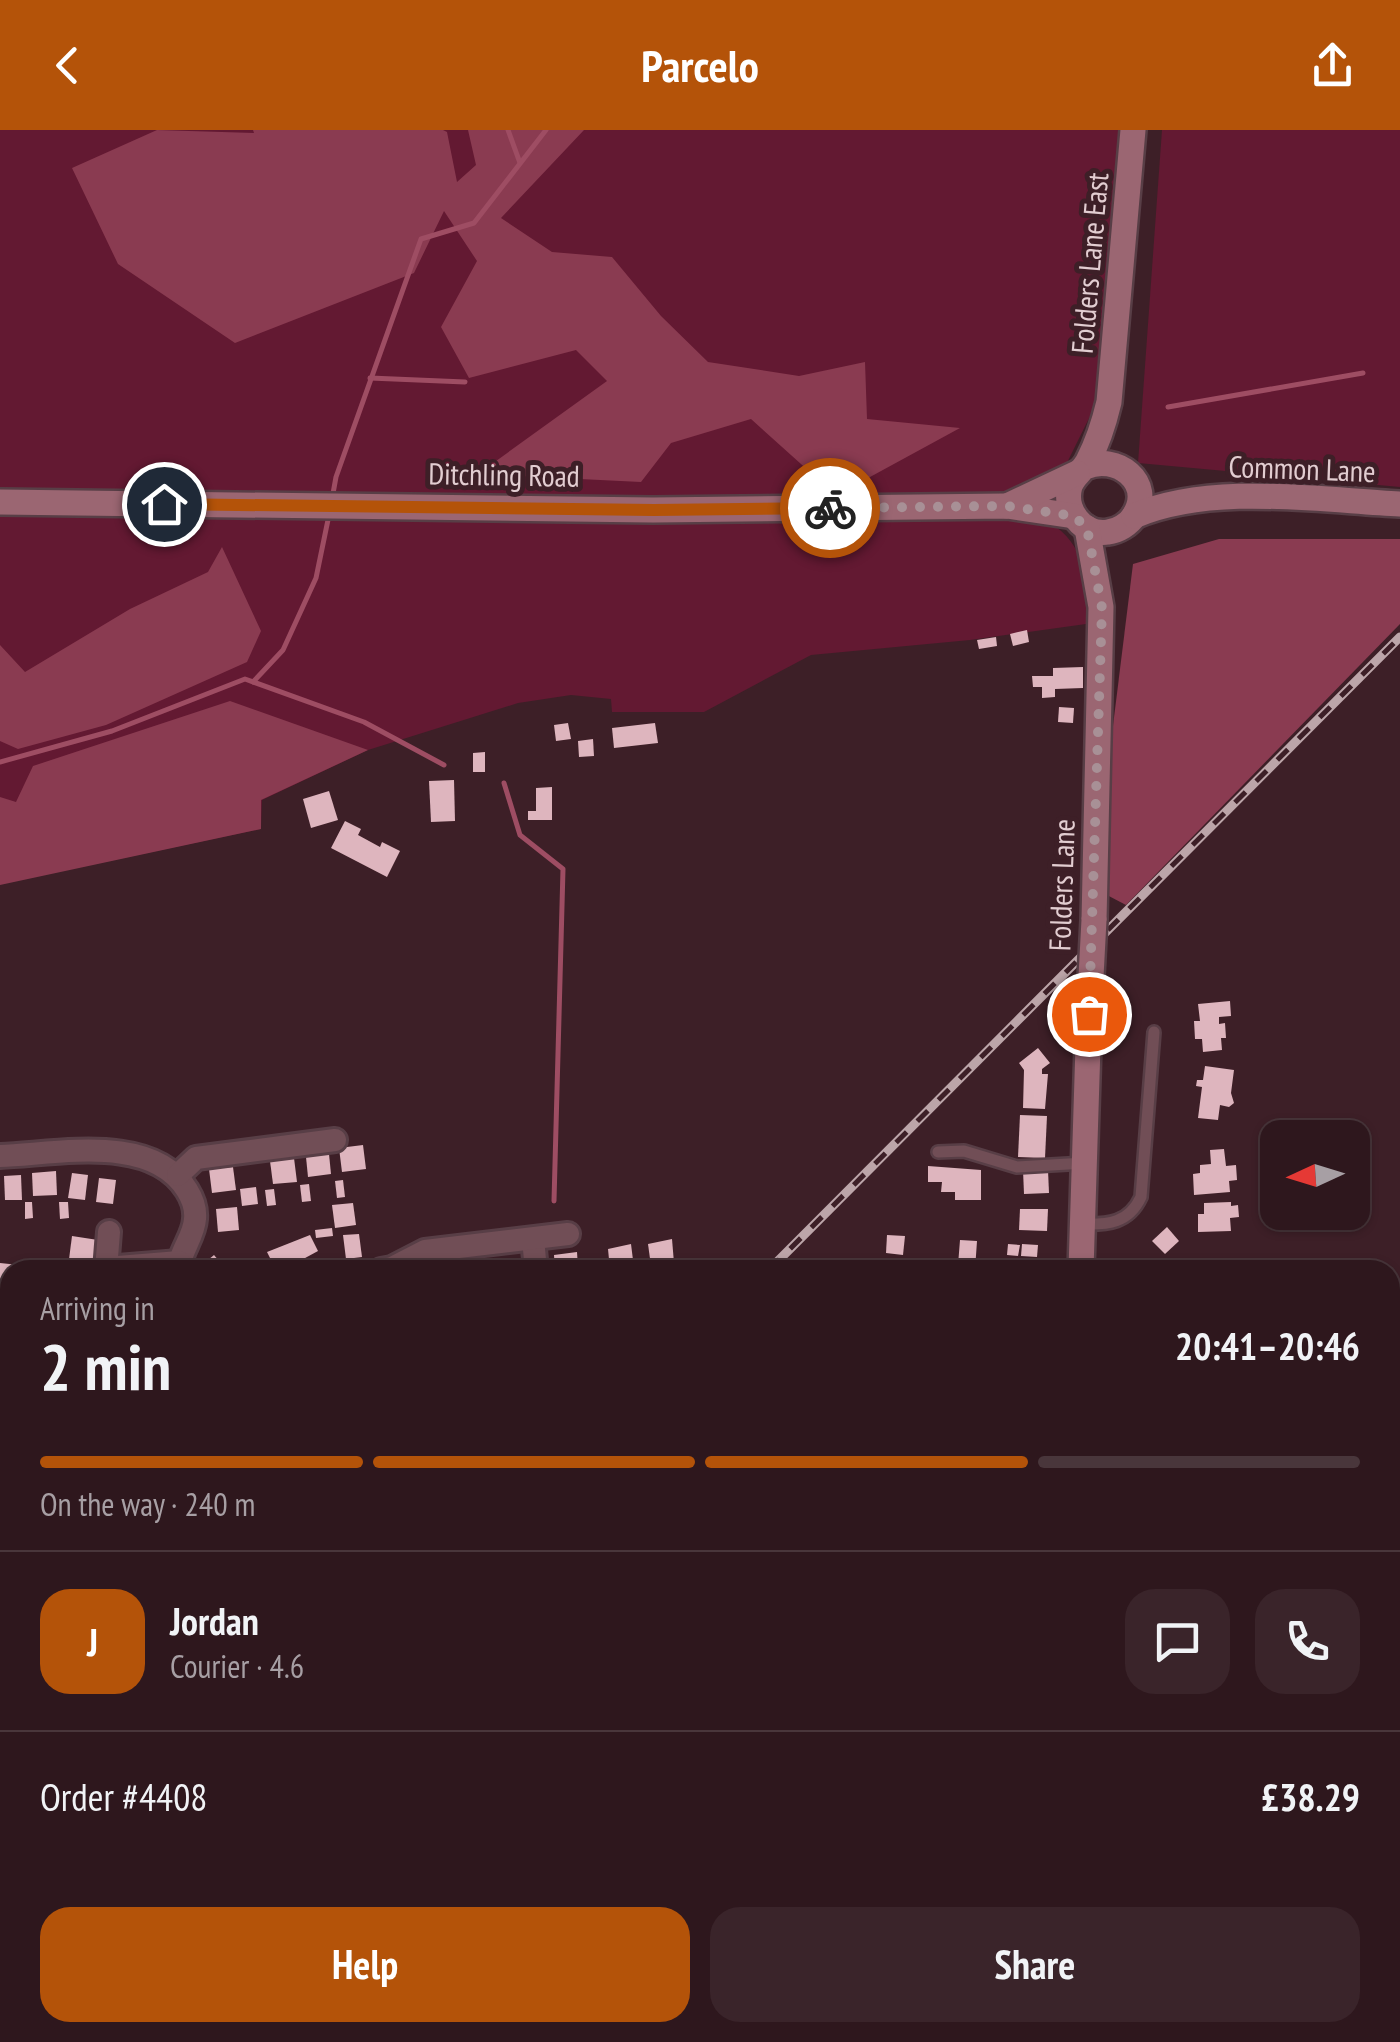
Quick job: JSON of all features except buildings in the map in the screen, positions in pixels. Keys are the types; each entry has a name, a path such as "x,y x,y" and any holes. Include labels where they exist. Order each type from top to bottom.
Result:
{"main road":[{"name":"Folders Lane East","path":"1081,470 1101,432 1109,402 1133,130"},
{"name":"Folders Lane East","path":"1109,402 1128,472"},
{"path":"1105,462 1128,472 1139,495 1131,520 1108,532 1080,522 1068,498 1081,470 1105,462"},
{"name":"Ditchling Road","path":"1006,506 1081,470"},
{"name":"Common Lane","path":"1128,472 1159,489 1202,498 1400,504"},
{"name":"Common Lane","path":"1131,520 1158,506 1202,498"},
{"name":"Ditchling Road","path":"0,502 654,510 1006,506 1080,522"},
{"name":"Folders Lane","path":"1080,1260 1102,608 1114,552 1131,520"},
{"name":"Folders Lane","path":"1080,522 1102,608"}],"street":[{"path":"178,1175 196,1158 335,1140"},
{"path":"0,1156 122,1151 150,1158 178,1175 192,1198 196,1221 181,1260"},
{"path":"107,1260 109,1232"},
{"path":"408,1260 425,1251 568,1234"},
{"path":"533,1240 535,1260"}],"lane":[{"path":"1082,1224 1119,1221 1135,1210 1140,1197 1154,1032"},
{"path":"938,1152 964,1151 1017,1167 1085,1163"}],"shaded area":[{"path":"0,130 1119,130 1098,400 1058,481 1056,527 1080,558 1093,623 970,640 811,655 704,712 612,712 611,699 571,695 518,703 368,750 262,800 261,829 0,884"},
{"path":"157,130 443,130 447,132 457,182 476,165 468,130 584,130 501,218 552,252 612,257 661,316 708,362 799,376 865,362 867,419 960,428 859,483 811,473 751,419 671,443 641,482 478,474 607,381 576,350 469,378 441,327 477,261 444,211 414,273 235,343 118,264 72,168"},
{"path":"1162,130 1400,130 1400,487 1138,463"},
{"path":"1219,539 1400,539 1400,624 1126,905 1105,894 1110,750 1133,564"},
{"path":"222,547 261,631 247,662 106,725 18,749 0,741 0,645 25,672 130,609 208,572"},
{"path":"230,701 368,750 261,800 261,829 0,885 0,797 16,802 33,766"}],"waterway":[{"path":"508,130 520,163"},
{"path":"332,499 336,477 421,239 474,223 546,130"},
{"path":"1168,407 1363,373"},
{"path":"370,378 465,382"},
{"path":"253,682 283,650 316,578 329,515"},
{"path":"0,762 112,731 245,679 364,722 444,765"},
{"path":"504,783 520,835 563,869 554,1201"}],"railway":[{"path":"779,1260 1400,637"}],"way so far":[{"path":"830,508 1006,506 1074,516 1087,528 1102,608 1089,1014"}],"route":[{"path":"164,504 654,510 830,508"}]}
